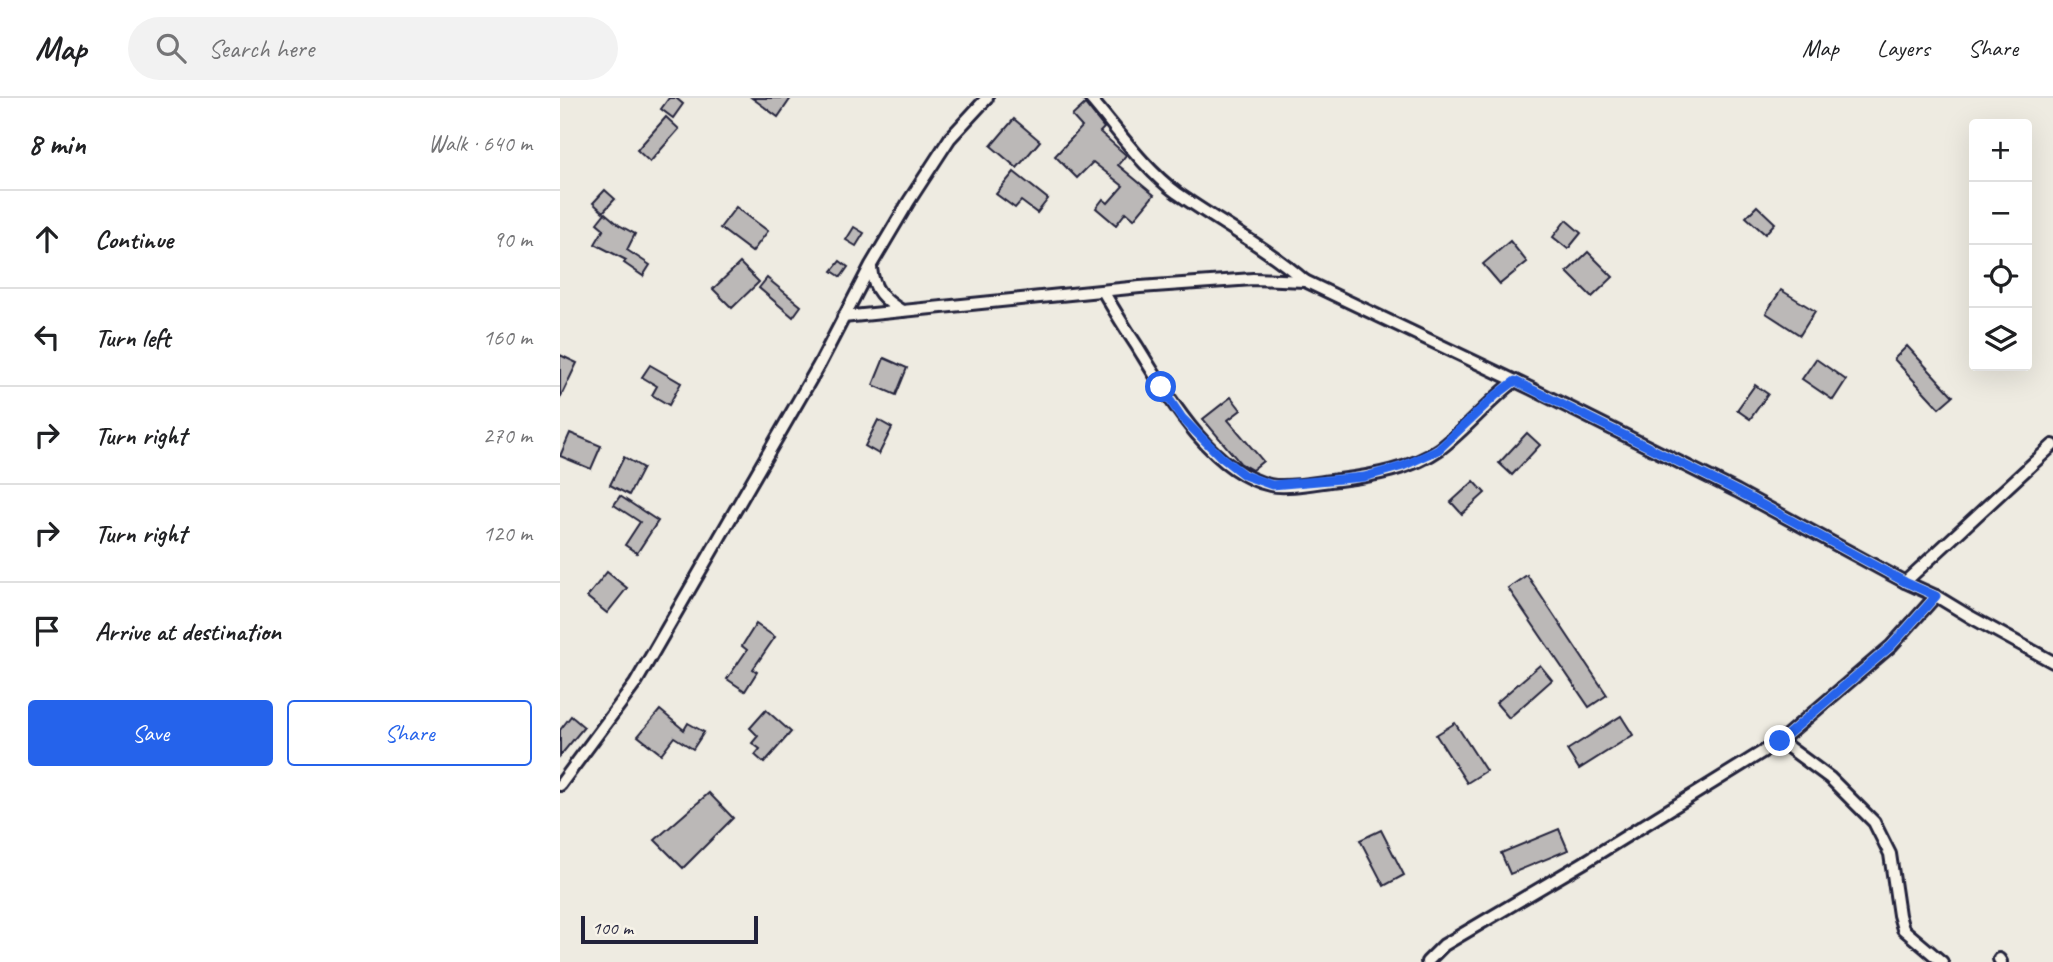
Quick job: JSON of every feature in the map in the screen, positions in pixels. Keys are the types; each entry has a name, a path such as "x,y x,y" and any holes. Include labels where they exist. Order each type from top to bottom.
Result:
{"street":[{"path":"560,785 635,684 812,377 871,265 909,201 950,138 987,98"},
{"path":"1090,98 1153,172 1176,192 1280,260 1305,281 1737,491 1936,596 2053,662"},
{"path":"871,265 872,284 888,303 902,311"},
{"path":"843,317 1253,279 1305,281"},
{"path":"1103,291 1121,324 1182,418 1221,457 1244,475 1272,485 1364,477 1403,466 1438,450 1495,396 1515,381"},
{"path":"1905,582 2053,445"},
{"path":"1427,962 1444,945 1780,741 1891,646 1936,596"},
{"path":"1780,741 1830,778 1874,822 1890,854 1903,929 1942,962"}],"building":[{"path":"669,98 676,98 683,104 673,118 661,109"},
{"path":"752,98 791,98 778,117"},
{"path":"1085,104 1104,128 1100,132 1126,155 1118,165 1154,195 1134,219 1126,212 1116,225 1096,208 1103,199 1108,203 1123,186 1093,162 1077,178 1055,156 1082,127 1072,116"},
{"path":"666,117 679,129 650,162 637,150"},
{"path":"1014,119 1040,141 1017,168 991,146"},
{"path":"1014,172 1048,199 1037,213 1021,201 1015,208 996,194"},
{"path":"605,190 615,199 603,212 593,203"},
{"path":"1757,206 1775,223 1765,234 1746,217"},
{"path":"736,207 768,231 752,252 720,228"},
{"path":"605,213 635,234 627,250 650,265 643,276 624,263 626,260 595,244 604,229 597,223"},
{"path":"1566,220 1581,233 1568,249 1553,237"},
{"path":"854,227 864,233 856,246 846,240"},
{"path":"1510,241 1527,262 1500,284 1483,264"},
{"path":"1588,252 1613,277 1592,297 1567,272"},
{"path":"840,261 848,267 841,277 832,271"},
{"path":"740,263 759,282 732,308 713,289"},
{"path":"767,278 801,306 793,317 759,288"},
{"path":"1781,290 1815,311 1800,335 1766,313"},
{"path":"1907,346 1953,396 1939,408 1894,359"},
{"path":"560,355 577,363 560,398"},
{"path":"884,358 907,368 896,395 873,385"},
{"path":"1816,359 1846,380 1833,400 1802,379"},
{"path":"650,365 681,383 669,405 652,395 657,386 642,377"},
{"path":"1755,385 1768,394 1750,419 1737,410"},
{"path":"1231,397 1241,410 1228,420 1263,461 1252,470 1240,463 1203,419"},
{"path":"878,420 892,428 879,454 865,446"},
{"path":"570,433 601,446 591,469 560,456"},
{"path":"1527,433 1540,445 1512,475 1499,463"},
{"path":"624,457 643,468 629,495 610,485"},
{"path":"1474,481 1485,493 1462,514 1451,502"},
{"path":"620,496 658,521 637,553 625,545 640,522 614,505"},
{"path":"607,572 627,588 607,613 587,597"},
{"path":"1527,575 1607,695 1589,707 1508,588"},
{"path":"756,624 775,637 753,669 757,672 745,691 727,679 747,650 742,646"},
{"path":"1540,665 1552,680 1509,718 1496,703"},
{"path":"660,710 684,730 688,723 704,732 693,749 674,737 661,754 638,736"},
{"path":"766,710 791,732 764,763 755,755 760,749 752,743 758,736 750,728"},
{"path":"571,716 584,727 560,756 560,730"},
{"path":"1621,716 1633,735 1579,769 1567,750"},
{"path":"1455,723 1486,771 1467,783 1436,735"},
{"path":"709,793 733,818 683,868 655,840"},
{"path":"1559,829 1568,850 1510,874 1501,853"},
{"path":"1381,830 1404,875 1384,886 1360,840"}],"route":[{"path":"1161,387 1182,418 1221,457 1244,475 1272,485 1364,477 1403,466 1438,450 1495,396 1515,381 1737,491 1936,596 1891,646 1780,741"}]}
